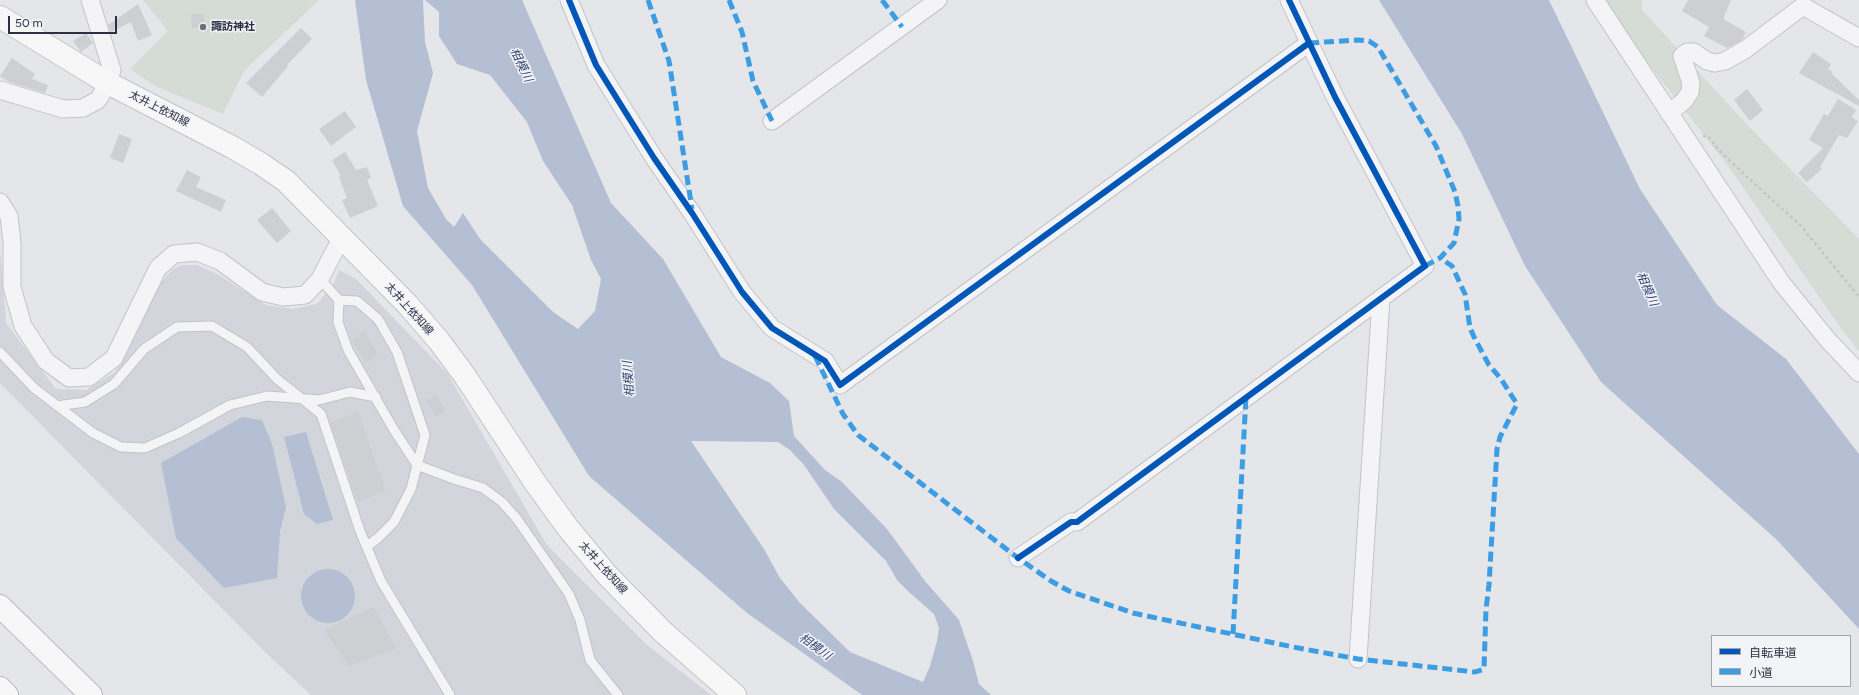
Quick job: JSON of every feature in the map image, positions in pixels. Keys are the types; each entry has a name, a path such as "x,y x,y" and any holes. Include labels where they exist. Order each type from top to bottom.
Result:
{"main road":[{"name":"太井上依知線","path":"0,17 108,83 261,164 286,181 408,305 443,347 466,376 534,481 568,528 607,575 663,632 735,695"},
{"path":"0,606 91,695"},
{"path":"0,688 7,695"}],"street":[{"path":"0,90 62,109 83,108 98,100 108,83 112,70 90,0"},
{"path":"569,0 596,66 654,158 692,213 742,292 772,328 825,361 840,385 1309,43"},
{"path":"772,121 938,0"},
{"path":"1018,558 1071,522 1077,522 1425,266 1336,97 1289,0"},
{"path":"1596,0 1780,282 1827,338 1859,373"},
{"path":"1669,113 1684,101 1690,92 1691,83 1682,56 1687,52 1694,52 1707,61 1715,63 1725,61 1746,49 1803,3 1859,38"},
{"path":"0,202 9,216 12,243 12,287 23,326 46,361 69,378 90,377 114,358 158,268 174,254 197,252 220,261 262,292 283,297 305,295 320,278 336,248 345,240"},
{"path":"1358,659 1381,299"}],"lane":[{"path":"320,278 339,300 338,322 348,350 394,430 417,465 483,488 502,502 517,519 570,594 580,620 590,660 618,695"},
{"path":"339,300 357,301 378,319 397,352 425,434 411,489 394,522 378,538 367,546"},
{"path":"57,406 85,402 114,384 144,349 177,327 212,326 247,347 277,379 321,414 329,441 381,581 450,695"},
{"path":"0,352 34,388 93,433 121,447 145,448 179,433 230,405 268,396 319,400 350,392 376,397"}],"path":[{"path":"1684,136 1708,136 1718,149 1801,226 1859,297"}],"shaded area":[{"path":"143,0 319,0 244,71 223,114 155,86 130,69 168,31"},
{"path":"1605,0 1642,0 1642,10 1752,130 1859,239 1859,351 1843,331 1728,166 1630,40"},
{"path":"0,246 6,323 56,389 86,390 115,372 158,286 172,270 181,265 197,265 217,274 266,305 293,309 317,304 333,285 339,270 356,279 447,373 547,545 647,645 711,695 311,695 266,653 0,383"}],"water":[{"name":"相模川","path":"355,0 423,0 425,42 433,73 417,131 428,188 446,219 454,227 463,213 480,239 553,312 578,329 595,311 601,279 591,260 572,205 543,161 527,122 490,75 457,64 439,36 439,12 425,0 522,0 611,203 663,259 721,357 770,383 789,401 794,436 825,470 842,482 887,529 925,581 959,620 979,684 991,695 862,695 747,613 589,476 472,285 403,206 366,80","holes":["691,441 778,442 790,450 804,465 834,509 886,561 897,580 934,614 939,628 937,641 930,666 923,682 850,652 800,603 780,578 764,549"]},
{"name":"相模川","path":"1379,0 1549,0 1640,189 1717,305 1786,359 1859,454 1859,629 1777,540 1601,382 1525,266 1462,134"},
{"path":"242,417 262,420 272,444 286,507 280,531 277,578 224,588 176,538 161,463"},
{"path":"306,432 333,520 317,524 304,514 284,437"},
{"path":"323,569 333,569 343,573 351,581 355,591 355,601 351,611 343,619 333,623 323,623 313,619 305,611 301,601 301,591 305,581 313,573"}],"building":[{"path":"1688,0 1731,0 1723,19 1746,32 1742,40 1727,48 1704,36 1709,27 1682,11"},
{"path":"138,4 152,35 138,41 131,22 111,32 108,25"},
{"path":"191,14 204,14 205,27 192,28"},
{"path":"301,28 312,39 287,65 288,66 262,97 246,83"},
{"path":"86,33 93,43 81,52 73,41"},
{"path":"1813,52 1831,64 1828,69 1833,72 1832,74 1859,100 1859,106 1799,73"},
{"path":"12,58 35,74 32,79 48,85 45,93 9,82 0,76"},
{"path":"1747,89 1763,110 1750,121 1734,100"},
{"path":"1838,99 1856,110 1852,117 1858,121 1847,138 1839,135 1820,167 1822,169 1807,182 1798,173 1823,148 1809,140 1824,114 1828,116"},
{"path":"345,111 356,127 331,146 319,129"},
{"path":"119,134 132,139 123,163 110,158"},
{"path":"345,152 356,170 367,167 371,178 367,180 378,206 350,218 342,200 347,198 339,177 341,176 332,160"},
{"path":"187,170 201,177 196,187 226,200 221,212 176,191"},
{"path":"272,208 291,231 277,243 257,220"},
{"path":"364,332 378,354 366,363 351,340"},
{"path":"436,395 446,411 436,417 426,401"},
{"path":"358,412 386,491 358,501 330,422"},
{"path":"374,607 396,648 349,666 324,630"}],"marked path":[{"path":"648,0 669,61 692,209"},
{"path":"729,0 742,32 753,81 772,121"},
{"path":"882,0 902,27"},
{"path":"1309,43 1358,40 1369,41 1378,47 1436,146 1455,192 1459,219 1454,243 1440,258 1425,266"},
{"path":"815,356 843,414 858,435 1018,558 1051,581 1069,591 1133,613 1293,647 1358,659 1475,672 1484,669 1486,609 1489,585 1497,449 1500,437 1517,404 1501,379 1489,365 1475,339 1470,328 1465,294 1452,266 1440,258"},
{"path":"1233,634 1246,397"}],"cycle path":[{"path":"569,0 596,65 654,158 692,213 742,292 772,328 825,361 840,385 1309,43"},
{"path":"1018,558 1071,522 1077,522 1425,266 1335,97 1289,0"}],"place":[{"name":"諏訪神社","path":"203,27"}]}
